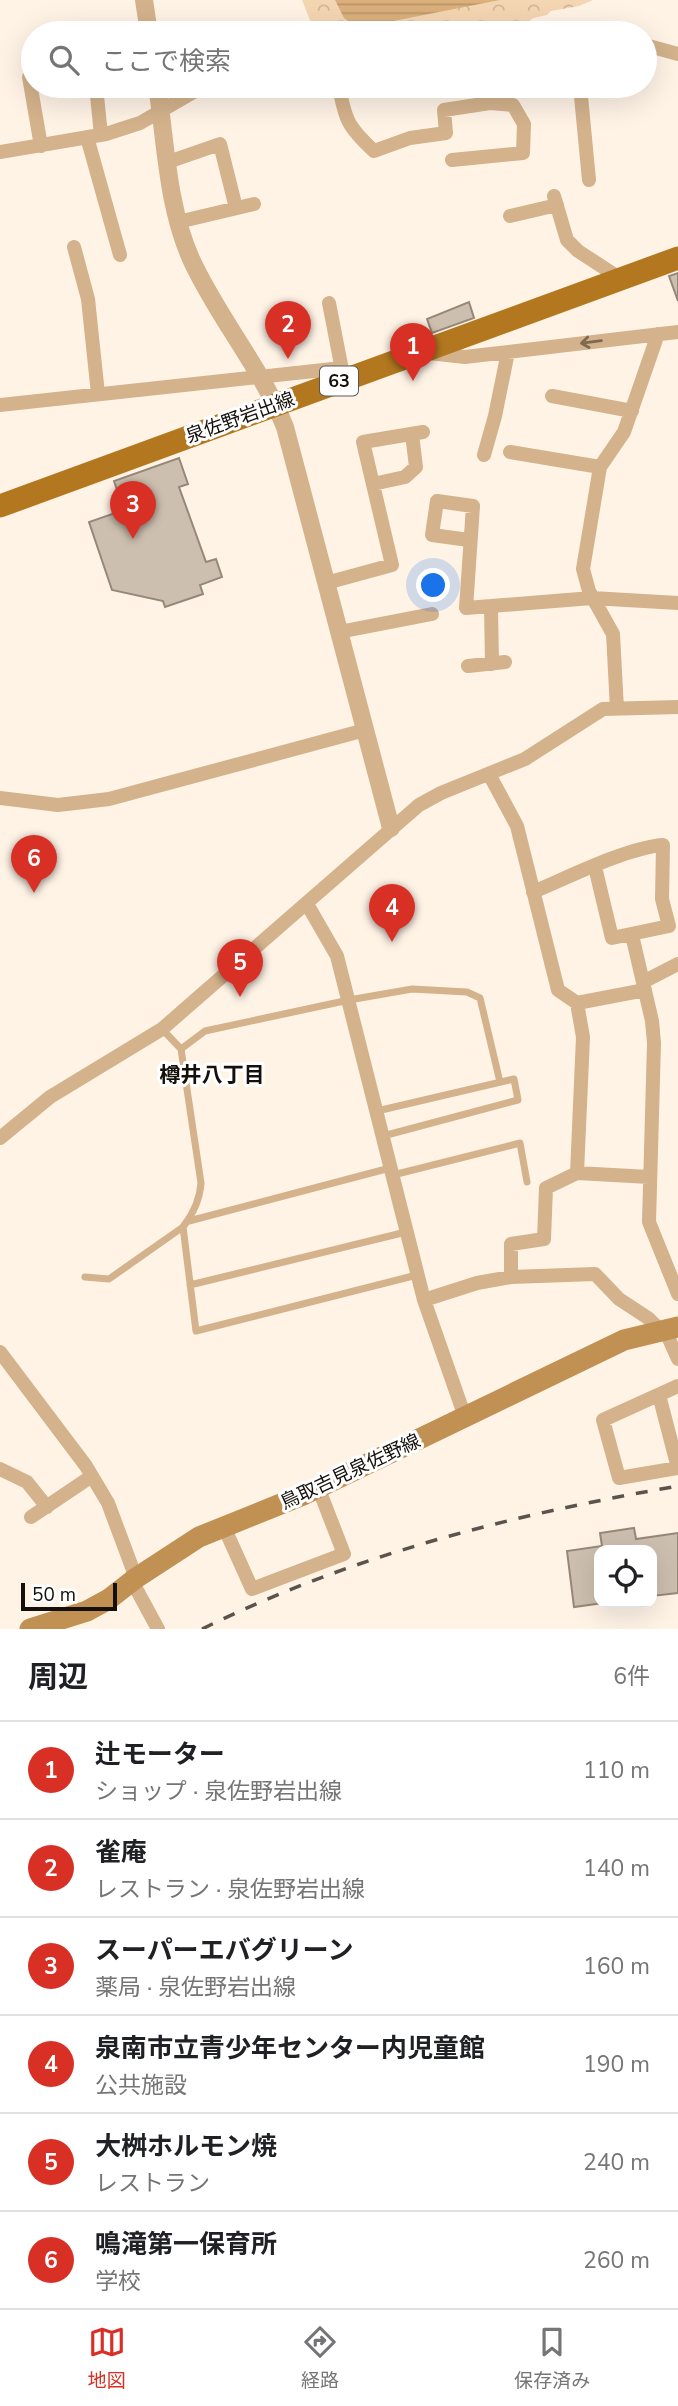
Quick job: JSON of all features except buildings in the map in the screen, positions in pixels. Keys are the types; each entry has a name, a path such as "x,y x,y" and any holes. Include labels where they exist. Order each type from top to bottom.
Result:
{"main road":[{"name":"泉佐野岩出線","path":"0,506 276,404 343,374 419,352 678,258"},
{"name":"鳥取吉見泉佐野線","path":"30,1629 87,1611 200,1537 318,1488 624,1340 668,1329"}],"street":[{"path":"144,0 147,21"},
{"path":"657,48 678,54"},
{"path":"33,98 41,146"},
{"path":"96,98 94,136 120,255"},
{"path":"159,98 178,222 202,281 261,376 285,427 391,828"},
{"path":"0,152 94,136 140,123 182,98"},
{"path":"341,98 344,116 356,135 374,151 410,138 446,133 443,110 490,103 513,105 524,124 523,153 452,160"},
{"path":"581,98 589,180"},
{"path":"167,162 220,144 236,208"},
{"path":"510,216 555,201 567,240 578,251 621,279"},
{"path":"178,222 254,204"},
{"path":"74,247 88,299 98,394"},
{"path":"0,405 261,376 343,374 329,303"},
{"path":"419,352 465,357 678,331"},
{"path":"617,709 612,634 592,598 583,569 600,467 624,432 658,334"},
{"path":"484,455 508,352"},
{"path":"552,396 632,411"},
{"path":"326,583 392,565 363,442 417,433 416,467 405,477 373,484"},
{"path":"510,452 600,467"},
{"path":"469,540 466,608 592,598 678,603"},
{"path":"468,666 498,663 492,606"},
{"path":"339,632 432,614"},
{"path":"0,1138 50,1097 162,1029 419,805 441,793 524,759 603,709 678,707"},
{"path":"0,798 58,805 109,799 365,730"},
{"path":"489,774 516,826 558,990 578,1003 644,986 678,964"},
{"path":"533,892 647,846 663,845 662,898 669,926 612,938 595,867"},
{"path":"307,904 337,956 424,1300 466,1417"},
{"path":"632,935 654,1043 649,1222 678,1294"},
{"path":"577,1173 583,1037 578,1003"},
{"path":"511,1277 511,1244 544,1239 547,1188 577,1173 649,1177"},
{"path":"424,1300 477,1283 511,1277 595,1275 619,1299 668,1329 678,1359"},
{"path":"0,1352 92,1476 108,1503 134,1579 158,1629"},
{"path":"659,1395 678,1468 619,1478 603,1420 678,1386"},
{"path":"0,1469 27,1482 47,1507"},
{"path":"32,1517 92,1476"},
{"path":"224,1527 252,1589 344,1554 318,1488"}],"lane":[{"path":"181,1049 205,1031 349,1000 412,989 467,992 480,998 500,1082"},
{"path":"162,1029 181,1049 201,1183 200,1192 185,1224 196,1331 418,1275"},
{"path":"377,1111 514,1079 518,1100 383,1136"},
{"path":"85,1277 109,1279 185,1224 392,1171 520,1143 527,1182"},
{"path":"190,1285 407,1232"}],"green space":[{"path":"302,0 593,0 579,6 551,11 530,21 310,21"}],"shaded area":[{"path":"335,0 500,0 394,21 348,21"}],"railway":[{"path":"202,1629 317,1579 435,1540 555,1510 678,1486"}],"place":[{"name":"雀庵","path":"288,359"},
{"name":"辻モーター","path":"413,381"},
{"name":"スーパーエバグリーン","path":"133,539"},
{"name":"鳴滝第一保育所","path":"34,893"},
{"name":"泉南市立青少年センター内児童館","path":"392,942"},
{"name":"大桝ホルモン焼","path":"240,997"}],"district":[{"name":"樽井八丁目","path":"212,1075"}]}
